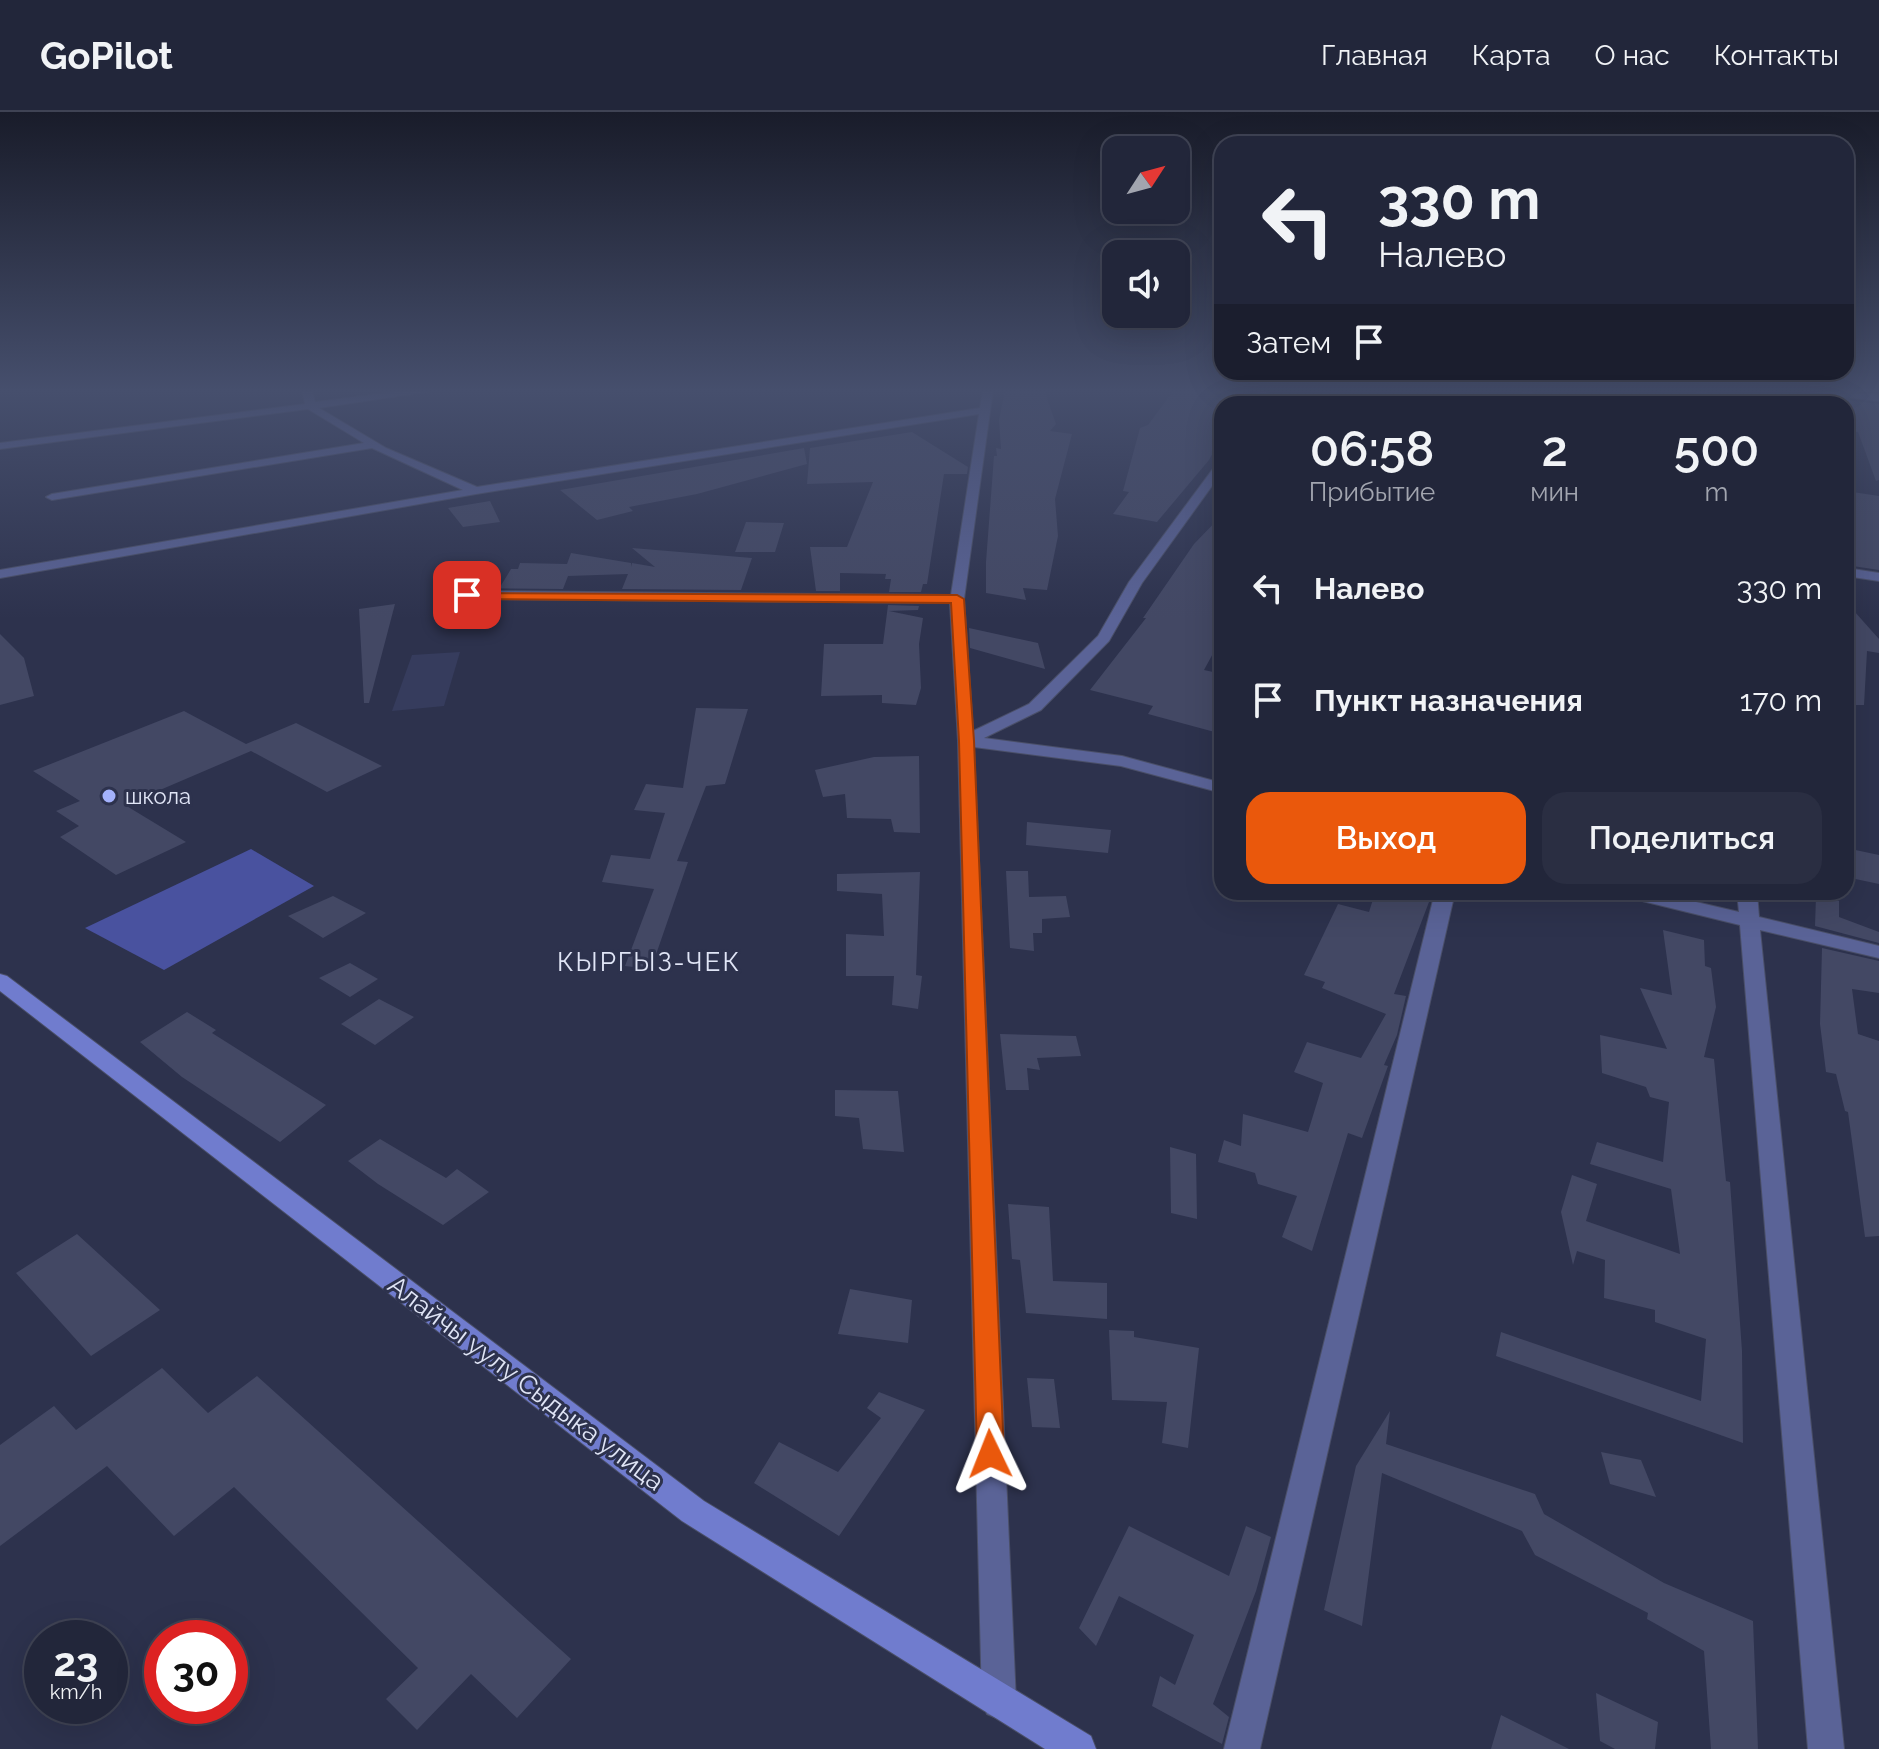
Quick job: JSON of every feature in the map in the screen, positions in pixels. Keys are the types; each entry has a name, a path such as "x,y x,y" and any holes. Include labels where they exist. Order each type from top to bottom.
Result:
{"street":[{"path":"52,497 242,466"},
{"path":"421,466 476,491"},
{"path":"0,574 614,466"},
{"path":"976,466 957,599 966,741 999,1702"},
{"path":"966,741 1035,707 1104,638 1136,582 1214,475"},
{"path":"1854,573 1879,577"},
{"path":"467,595 957,599"},
{"path":"966,741 1122,761 1214,786"},
{"path":"1242,1749 1443,900"},
{"path":"1664,900 1879,952"},
{"path":"1748,900 1826,1749"},
{"name":"Алайчы уулу Сыдыка улица","path":"0,981 693,1511 1078,1749"}],"shaded area":[{"path":"460,652 444,706 392,711 412,655"},
{"path":"251,849 314,886 164,970 85,928"}],"building":[{"path":"697,466 798,466 697,494 629,507 633,511 597,520 560,490"},
{"path":"808,466 968,467 967,474 944,474 927,584 923,584 921,592 889,592 891,579 885,579 886,574 840,573 840,591 816,591 810,547 847,547 873,482 807,484"},
{"path":"993,466 1064,466 1055,499 1058,536 1047,590 1023,588 1026,600 986,593"},
{"path":"1130,466 1204,466 1157,522 1113,514 1129,492 1123,491"},
{"path":"1871,466 1879,466 1879,480 1876,481"},
{"path":"1854,492 1879,496 1879,570 1854,566"},
{"path":"490,501 500,522 463,527 448,508"},
{"path":"746,522 784,523 775,552 735,552"},
{"path":"1214,523 1214,652 1204,670 1214,672 1214,732 1148,714 1153,706 1090,690 1146,618 1143,618 1194,544"},
{"path":"632,548 752,558 741,590 622,589 628,574 568,576 563,589 467,588 460,591 448,575 479,570 500,587 511,569 518,569 520,563 567,564 571,553 631,563 631,567 632,563 655,567"},
{"path":"395,604 369,703 364,703 359,609"},
{"path":"888,605 919,606 918,610 889,611 923,618 919,644 921,688 916,705 882,703 882,695 821,696 824,644 883,644"},
{"path":"1854,611 1879,639 1879,653 1867,651 1864,705 1854,705"},
{"path":"969,628 1038,643 1045,669 970,648"},
{"path":"0,634 24,658 34,696 0,705"},
{"path":"696,708 748,709 725,784 706,786 677,861 688,862 651,969 625,966 654,889 602,882 611,855 650,859 665,813 634,810 646,784 683,788"},
{"name":"школа","path":"184,711 246,744 296,723 382,766 327,792 251,751 125,805 186,842 116,875 60,837 79,826 56,811 80,801 33,771"},
{"path":"919,756 920,833 894,832 891,819 847,818 845,794 823,797 815,770 874,757"},
{"path":"1027,822 1111,830 1108,853 1026,845"},
{"path":"1854,850 1879,855 1879,884 1854,879"},
{"path":"1006,871 1028,871 1029,897 1066,896 1070,917 1042,919 1042,933 1033,933 1034,951 1010,948"},
{"path":"920,872 916,975 922,976 918,1009 892,1005 894,976 846,976 846,934 884,936 882,894 837,891 837,874"},
{"path":"333,896 366,913 323,938 288,916"},
{"path":"1373,900 1429,902 1394,994 1406,996 1397,1035 1384,1065 1388,1066 1362,1138 1348,1133 1312,1251 1282,1237 1297,1196 1258,1184 1255,1173 1218,1162 1224,1140 1241,1146 1243,1114 1308,1132 1323,1083 1294,1072 1307,1042 1361,1058 1386,1014 1322,988 1325,982 1304,975 1338,904 1369,912"},
{"path":"1816,900 1839,901 1839,917 1879,932 1879,943 1815,926"},
{"path":"1663,930 1704,940 1705,966 1711,968 1716,1007 1704,1057 1714,1059 1726,1181 1730,1182 1742,1351 1743,1443 1496,1356 1501,1332 1701,1401 1706,1339 1655,1322 1655,1310 1604,1298 1605,1260 1577,1251 1573,1265 1561,1212 1572,1175 1597,1184 1586,1221 1680,1254 1671,1189 1590,1164 1597,1142 1663,1162 1669,1102 1650,1097 1646,1087 1602,1073 1600,1035 1667,1049 1640,988 1672,995"},
{"path":"1822,948 1879,961 1879,993 1852,989 1858,1034 1879,1041 1879,1236 1865,1237 1848,1112 1845,1111 1836,1074 1826,1072 1820,1024"},
{"path":"350,963 378,979 350,997 319,978"},
{"path":"379,999 414,1017 375,1045 341,1024"},
{"path":"187,1012 216,1030 212,1033 326,1105 280,1142 182,1077 140,1042"},
{"path":"1000,1034 1076,1036 1081,1056 1037,1058 1040,1070 1027,1068 1029,1090 1006,1090"},
{"path":"835,1090 898,1091 904,1152 863,1149 859,1118 835,1116"},
{"path":"380,1139 446,1178 457,1169 489,1192 443,1225 348,1161"},
{"path":"1170,1147 1196,1154 1197,1219 1171,1213"},
{"path":"1008,1204 1049,1207 1053,1281 1107,1283 1107,1319 1026,1313 1020,1260 1012,1259"},
{"path":"77,1234 160,1310 91,1356 16,1273"},
{"path":"850,1289 912,1300 908,1343 838,1334"},
{"path":"1109,1330 1134,1331 1134,1337 1199,1348 1188,1448 1162,1443 1167,1402 1112,1400"},
{"path":"162,1368 208,1413 257,1376 571,1659 517,1718 471,1674 417,1730 386,1699 418,1668 234,1487 174,1536 107,1466 0,1546 0,1445 54,1406 76,1430"},
{"path":"1027,1378 1054,1379 1060,1428 1032,1427"},
{"path":"879,1392 925,1410 839,1536 754,1483 779,1442 838,1472 881,1418 867,1408"},
{"path":"1390,1411 1386,1444 1535,1494 1544,1514 1664,1583 1753,1621 1758,1749 1711,1749 1704,1651 1647,1619 1648,1613 1535,1555 1522,1531 1382,1473 1362,1626 1324,1610 1356,1466"},
{"path":"1601,1452 1641,1460 1656,1497 1610,1484"},
{"path":"1129,1526 1229,1576 1246,1526 1271,1537 1256,1591 1213,1704 1229,1717 1222,1744 1152,1706 1160,1676 1175,1685 1194,1635 1119,1596 1096,1646 1079,1628"},
{"path":"1596,1693 1658,1722 1655,1749 1615,1749 1600,1741"},
{"path":"1501,1715 1569,1749 1491,1749"}],"place":[{"name":"школа","path":"109,796"}],"district":[{"name":"КЫРГЫЗ-ЧЕК","path":"649,962"}],"route":[{"path":"467,595 957,599 966,741 990,1454"}]}
